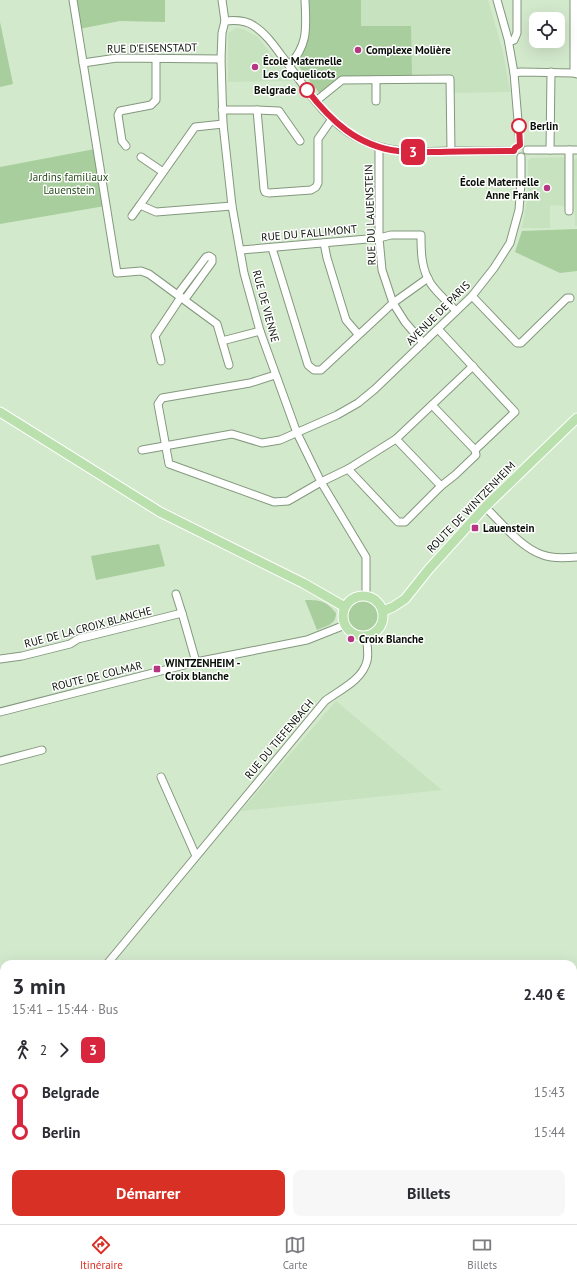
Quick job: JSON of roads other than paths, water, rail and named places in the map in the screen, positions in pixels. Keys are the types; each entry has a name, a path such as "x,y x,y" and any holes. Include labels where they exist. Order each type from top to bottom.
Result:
{"main road":[{"path":"0,412 160,512 303,583 345,606"},
{"name":"ROUTE DE WINTZENHEIM","path":"383,610 393,607 405,599 429,568 486,507 577,418"},
{"path":"357,596 366,596 374,598 380,604 383,610 383,620 379,629 374,634 366,636 356,635 350,632 345,625 343,615 345,606 350,600 357,596"}],"street":[{"path":"73,0 117,273 141,270 149,274 217,324 228,365"},
{"name":"RUE DE VIENNE","path":"222,0 225,21 221,59 223,124 232,206 244,273 260,331 275,376 298,433 321,482 366,557 366,596"},
{"path":"289,65 302,48 306,28 306,0"},
{"path":"497,0 509,42 514,73 520,145"},
{"path":"509,42 514,40 517,33 517,0"},
{"path":"514,73 575,73 574,0"},
{"path":"225,21 243,22 254,25 267,37 316,101 332,119 356,137 379,147 399,151 514,151"},
{"name":"RUE D'EISENSTADT","path":"83,63 117,58 221,59"},
{"path":"126,146 122,141 118,115 120,110 151,105 154,103 156,100 156,58"},
{"path":"550,72 550,150"},
{"path":"316,101 342,80 450,79 451,151"},
{"path":"376,80 376,101"},
{"path":"222,110 279,111 300,141"},
{"path":"257,110 264,189 265,192 269,193 311,190 316,187 318,183 318,139 332,119"},
{"path":"132,216 195,127 223,124"},
{"path":"520,145 524,146 527,150 573,150 569,211"},
{"path":"514,151 515,148 520,145"},
{"name":"RUE DU LAUENSTEIN","path":"379,147 379,238 382,270 393,303 405,322 423,343"},
{"path":"514,151 516,156 521,157 526,155 527,150"},
{"path":"141,157 163,172"},
{"name":"AVENUE DE PARIS","path":"142,450 232,434 262,443 280,440 337,415 358,403 375,389 472,296 494,268 510,243 519,210 521,157"},
{"path":"140,205 156,212 232,206"},
{"name":"RUE DU FALLIMONT","path":"241,250 379,238 391,235 421,235 422,258 428,278"},
{"path":"324,243 327,258 346,320 358,334"},
{"path":"272,248 308,365 314,370 321,370 393,303 428,278 431,284 456,311"},
{"path":"161,361 155,336 182,297 206,257 209,256 212,258 212,262 182,297"},
{"path":"472,296 517,343 521,343 567,298 570,298"},
{"path":"438,329 515,412 475,450"},
{"path":"222,340 260,331"},
{"path":"275,376 250,383 162,398 158,404 169,464 274,502 288,501 321,482 348,469 396,439 473,366"},
{"path":"348,469 398,522 405,522 441,486 476,455 475,450 432,405"},
{"path":"396,439 441,486"},
{"path":"486,507 527,548 544,556 565,558 577,557"},
{"path":"176,594 198,662 307,640 345,625"},
{"name":"RUE DE LA CROIX BLANCHE","path":"0,659 22,656 70,644 78,639 182,613"},
{"name":"RUE DU TIEFENBACH","path":"110,960 325,701 355,680 363,672 368,660 366,636"},
{"name":"ROUTE DE COLMAR","path":"0,712 198,662"},
{"path":"0,761 42,750"},
{"path":"161,777 196,856"}],"place":[{"name":"Complexe Molière","path":"358,50"},
{"name":"École Maternelle Les Coquelicots","path":"255,67"},
{"name":"Belgrade","path":"307,90"},
{"name":"Berlin","path":"519,126"},
{"name":"École Maternelle Anne Frank","path":"547,188"},
{"name":"Lauenstein","path":"475,528"},
{"name":"Croix Blanche","path":"351,639"},
{"name":"WINTZENHEIM - Croix blanche","path":"157,669"}],"park label":[{"name":"Jardins familiaux Lauenstein","path":"69,183"}]}
